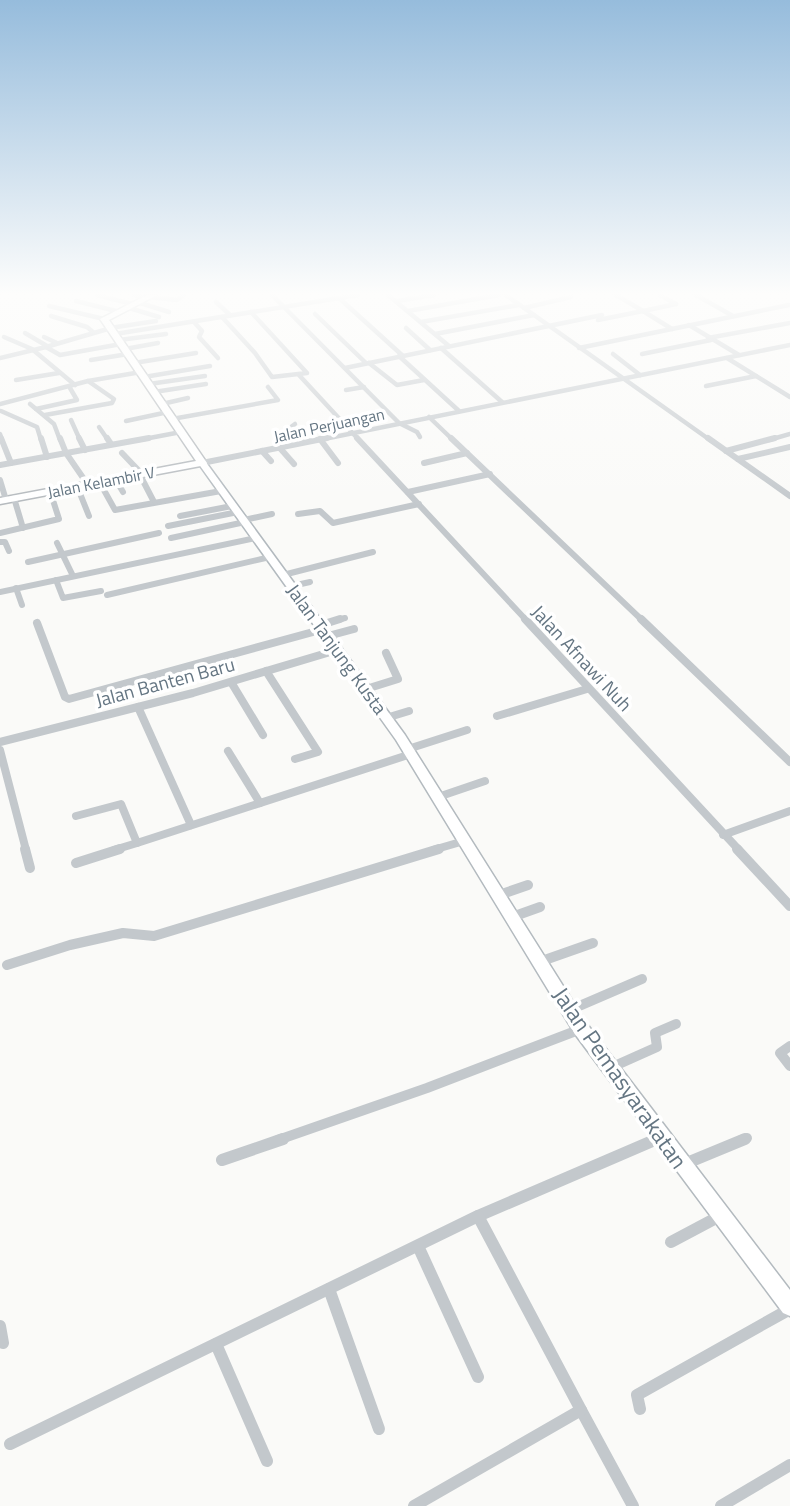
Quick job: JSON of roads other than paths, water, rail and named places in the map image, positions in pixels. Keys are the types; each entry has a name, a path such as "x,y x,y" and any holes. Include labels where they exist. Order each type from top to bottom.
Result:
{"main road":[{"path":"135,365 202,463"},
{"name":"Jalan Kelambir V","path":"7,500 202,463"}],"street":[{"path":"36,409 77,400 72,386 49,365"},
{"path":"264,365 272,377 299,375"},
{"name":"Jalan Afnawi Nuh","path":"301,365 307,372 299,375 350,433 408,492 790,906"},
{"path":"342,365 399,423 417,432 420,437"},
{"path":"345,368 358,365"},
{"path":"371,365 397,385 424,380"},
{"path":"410,365 459,411"},
{"path":"461,365 502,402"},
{"path":"604,365 790,496"},
{"path":"628,365 640,375"},
{"name":"Jalan Perjuangan","path":"202,463 690,365"},
{"path":"739,365 790,397"},
{"path":"147,382 210,366"},
{"path":"99,371 105,378"},
{"path":"16,380 58,373"},
{"path":"147,382 205,376"},
{"path":"706,386 756,376"},
{"path":"0,404 19,397 105,378 206,384"},
{"path":"45,415 114,401 89,381"},
{"path":"127,421 167,412 278,400 268,387"},
{"path":"346,390 364,387"},
{"path":"167,412 188,398"},
{"path":"30,404 54,424 83,486 89,516"},
{"path":"1,411 37,427 47,457"},
{"path":"429,417 790,762"},
{"path":"71,420 85,450"},
{"path":"295,424 291,427 303,442"},
{"path":"99,427 111,444"},
{"path":"0,465 181,432"},
{"path":"0,434 11,463"},
{"path":"726,451 790,435"},
{"path":"320,439 338,463"},
{"path":"279,447 294,464"},
{"path":"738,459 790,447"},
{"path":"262,451 271,461"},
{"path":"122,453 141,475 154,502"},
{"path":"424,463 467,453"},
{"name":"Jalan Tanjung Kusta","path":"202,463 410,751 464,841"},
{"path":"408,492 490,474"},
{"path":"0,480 7,500 23,528"},
{"path":"116,480 123,492"},
{"path":"100,483 114,510 221,491"},
{"path":"0,533 60,519 50,491"},
{"path":"298,514 320,512 333,523 419,504"},
{"path":"180,516 272,514"},
{"path":"168,526 240,515"},
{"path":"170,538 240,515"},
{"path":"28,562 159,533"},
{"path":"0,592 256,538"},
{"path":"0,542 5,542 9,551"},
{"path":"57,542 72,576"},
{"path":"283,575 373,552"},
{"path":"56,580 65,598 104,593 270,557"},
{"path":"292,586 310,582"},
{"path":"16,588 22,605"},
{"path":"324,630 345,618"},
{"path":"37,622 65,697 69,699 324,630 354,629"},
{"name":"Jalan Banten Baru","path":"0,742 231,682 337,650"},
{"path":"366,689 398,679 386,653"},
{"path":"266,671 321,750 295,759"},
{"path":"231,682 263,735"},
{"path":"497,716 587,689"},
{"path":"138,707 191,825"},
{"path":"386,718 409,711"},
{"path":"76,863 260,803 467,730"},
{"path":"0,750 30,868"},
{"path":"228,751 260,803"},
{"path":"438,797 485,781"},
{"path":"76,816 121,804 137,843"},
{"path":"723,835 790,811"},
{"path":"7,965 70,945 123,933 147,936 164,933 296,890 464,841"},
{"name":"Jalan Pemasyarakatan","path":"464,841 581,1029 790,1307"},
{"path":"499,895 528,885"},
{"path":"512,917 540,906"},
{"path":"539,962 593,943"},
{"path":"570,1010 642,979"},
{"path":"610,1068 657,1046 655,1033 676,1024"},
{"path":"222,1160 427,1088 581,1029"},
{"path":"790,1046 780,1053 790,1066"},
{"path":"10,1444 478,1216 661,1137"},
{"path":"682,1165 747,1138"},
{"path":"478,1216 544,1335 633,1506"},
{"path":"671,1242 720,1216"},
{"path":"418,1246 478,1377"},
{"path":"329,1289 379,1429"},
{"path":"640,1409 637,1395 696,1361 736,1344 790,1307"},
{"path":"0,1326 3,1343"},
{"path":"216,1344 267,1461"},
{"path":"414,1506 581,1410"},
{"path":"721,1506 790,1465"}]}
